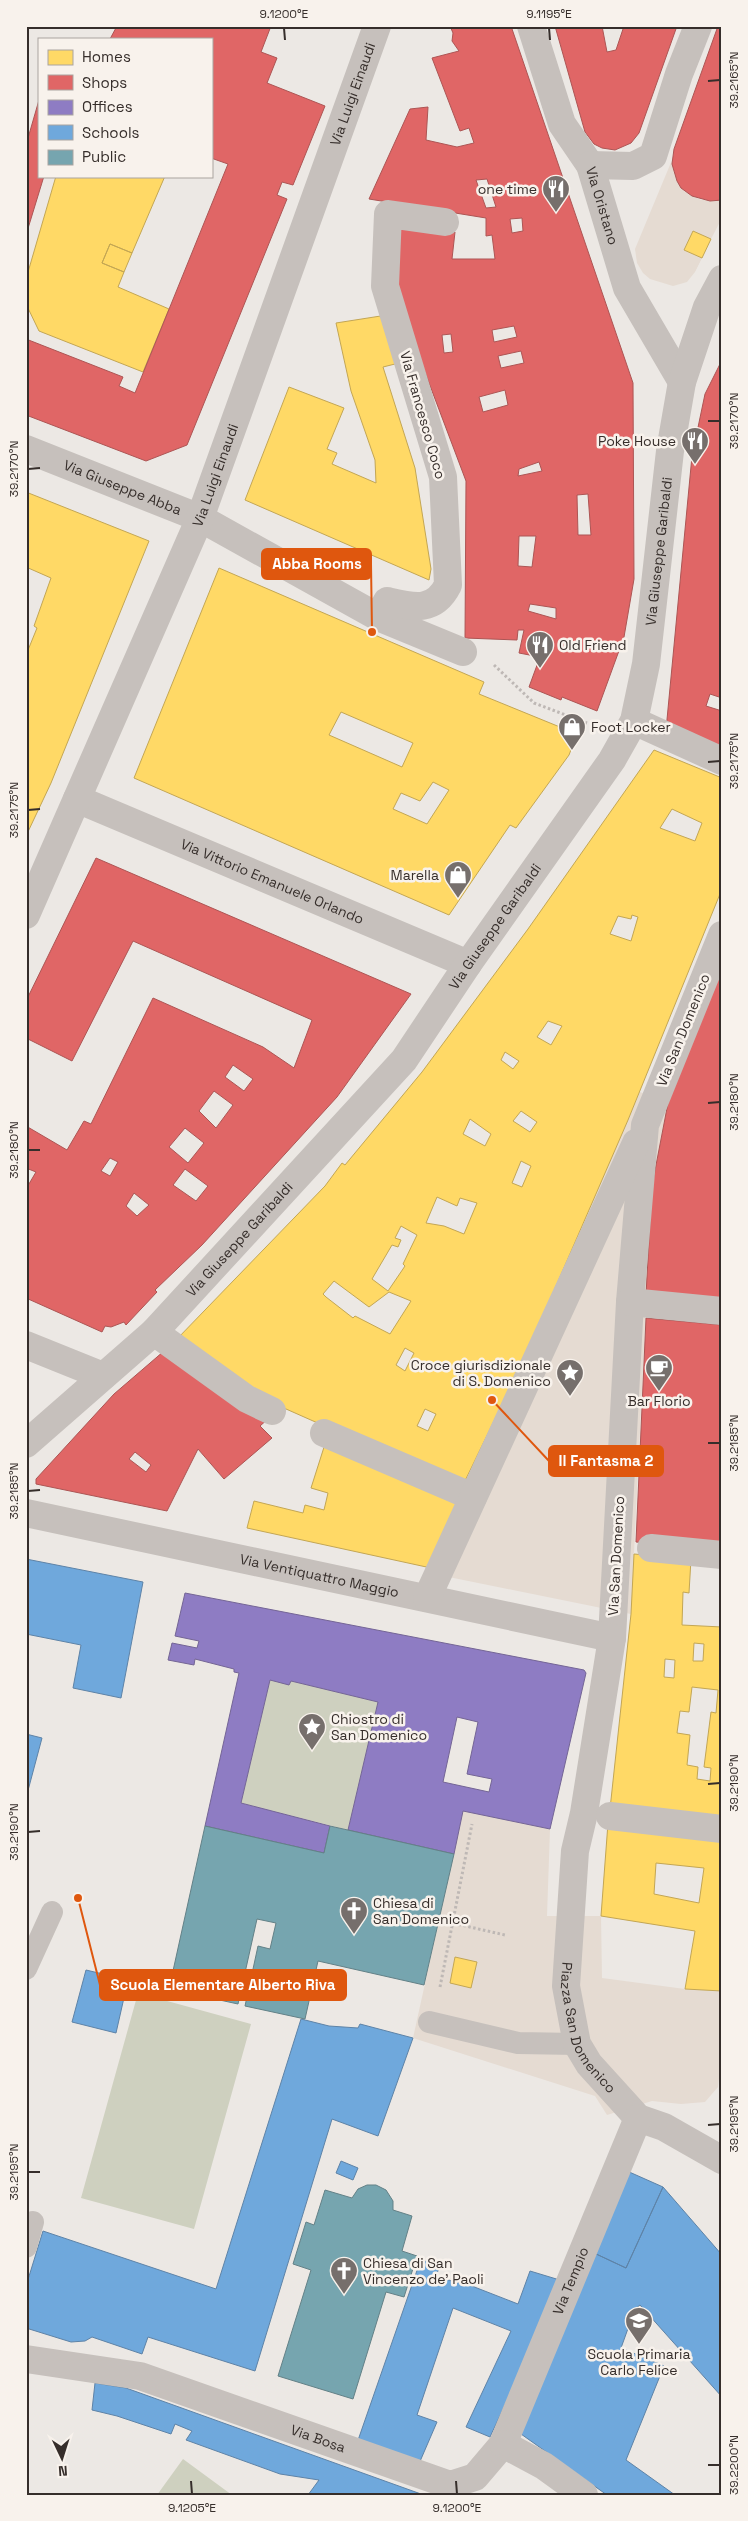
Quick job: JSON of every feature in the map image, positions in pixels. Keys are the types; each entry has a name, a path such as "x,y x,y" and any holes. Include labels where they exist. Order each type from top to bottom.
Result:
{"street":[{"name":"Via Luigi Einaudi","path":"26,914 200,518 376,26"},
{"name":"Via Oristano","path":"531,26 562,124 590,165 627,288 682,382"},
{"path":"590,165 633,166 653,156 679,74 698,26"},
{"name":"Via Francesco Coco","path":"378,617 387,601 417,608 442,597 448,585 443,477 385,286 388,214 445,222"},
{"name":"Via Giuseppe Garibaldi","path":"26,1444 154,1332 404,1060 468,964 612,760 634,721 646,664 670,451 682,382 707,307 722,279"},
{"name":"Via Giuseppe Abba","path":"26,449 200,518 378,617 463,652"},
{"path":"634,721 722,761"},
{"name":"Via Vittorio Emanuele Orlando","path":"78,799 468,964"},
{"name":"Via San Domenico","path":"427,1598 644,1125 722,935"},
{"name":"Via San Domenico","path":"570,1925 575,1851 584,1813 612,1638 634,1546 630,1302 644,1125"},
{"path":"630,1302 722,1311"},
{"path":"154,1332 246,1399 272,1411"},
{"path":"26,1344 103,1376"},
{"path":"324,1433 473,1497"},
{"name":"Via Ventiquattro Maggio","path":"26,1513 612,1638"},
{"path":"634,1546 722,1555"},
{"path":"610,1816 722,1829"},
{"name":"Piazza San Domenico","path":"570,1925 566,1986 577,2044 589,2064 638,2118"},
{"path":"638,2118 664,2127 722,2160"},
{"name":"Via Tempio","path":"503,2444 638,2118"},
{"name":"Via Bosa","path":"26,2359 140,2376 445,2490 475,2477 503,2444"},
{"path":"503,2444 544,2466 584,2495"}],"lane":[{"path":"26,1969 52,1912"},
{"path":"429,2022 518,2043 577,2044"},
{"path":"26,2247 33,2222"}],"path":[{"path":"463,652 497,666 534,704 587,723"},
{"path":"440,1987 472,1824"},
{"path":"439,1920 505,1935"}],"green space":[{"path":"270,1680 291,1681 378,1702 348,1830 241,1803"},
{"path":"138,1993 251,2024 194,2229 81,2198"},
{"path":"183,2459 232,2495 157,2495"}],"shaded area":[{"path":"672,160 677,181 684,191 701,200 722,200 722,218 711,239 693,231 684,250 702,258 695,272 687,282 673,286 650,279 643,273 637,263 635,249"},
{"path":"640,1092 668,1103 652,1186 631,1614 429,1573 462,1487 527,1353"},
{"path":"463,1811 550,1829 547,1916 601,1916 602,1978 685,1989 722,1991 722,2052 718,2087 705,2102 681,2104 652,2101 607,2115 595,2096 413,2038"}],"building: Homes":[{"path":"55,178 164,178 132,253 110,244 102,263 124,272 118,287 169,309 143,372 39,331 26,304 26,279"},
{"path":"693,231 711,239 702,258 684,250"},
{"path":"110,244 132,253 124,272 102,263"},
{"path":"387,315 399,363 383,367 415,468 431,569 429,580 245,500 289,387 344,408 327,449 337,453 332,464 376,483 375,460 351,391 336,323"},
{"path":"26,492 149,541 51,783 26,836 26,655 37,628 34,626 51,578 26,567"},
{"path":"219,568 484,682 479,694 577,734 569,755 516,828 510,825 449,915 134,778","holes":["341,712 413,743 402,767 329,735","433,782 449,790 427,824 393,809 401,793 420,801"]},
{"path":"654,750 722,778 722,889 628,1120 527,1353 462,1487 259,1397 176,1340 325,1186 342,1163 345,1165 422,1072 528,929","holes":["672,809 702,823 695,841 660,828","632,915 638,917 631,941 610,934 618,916 631,919","548,1021 562,1026 551,1045 537,1037","505,1052 519,1061 513,1069 501,1060","521,1111 537,1122 530,1132 513,1121","470,1119 491,1134 485,1146 463,1134","521,1161 531,1166 522,1187 512,1183","437,1197 457,1206 460,1198 477,1203 464,1234 444,1226 426,1223","401,1226 417,1235 403,1264 405,1266 388,1291 372,1279 392,1245 398,1247 401,1240 395,1238","334,1281 369,1307 389,1292 411,1301 390,1334 355,1316 353,1318 323,1294","405,1348 414,1353 405,1371 396,1365","425,1409 436,1414 428,1431 417,1426"]},
{"path":"325,1444 459,1500 431,1568 247,1528 254,1501 303,1513 305,1505 324,1510 328,1493 311,1488"},
{"path":"634,1554 691,1559 689,1593 683,1592 682,1625 722,1627 722,1822 610,1809 631,1614","holes":["694,1643 704,1644 703,1661 693,1661","665,1659 675,1660 674,1678 664,1677","692,1687 718,1690 716,1713 711,1712 704,1767 711,1768 710,1781 697,1779 698,1767 687,1765 690,1735 677,1733 680,1711 689,1712"]},
{"path":"608,1823 722,1834 722,1991 685,1989 695,1931 601,1916","holes":["656,1863 704,1868 699,1903 654,1894"]},
{"path":"455,1957 477,1962 471,1988 450,1983"}],"building: Shops":[{"path":"117,26 271,26 261,52 277,58 267,83 325,106 293,185 282,182 277,195 287,199 187,445 146,461 26,415 26,339 123,377 119,386 135,393 228,164 212,158 212,38 111,38"},
{"path":"450,26 511,26 633,383 634,579 624,637 597,711 562,697 561,700 529,687 540,657 519,653 524,630 518,630 517,640 465,638 466,481 392,285 399,224 455,232 452,259 495,259 492,235 486,236 486,218 369,199 410,109 428,107 426,140 457,147 474,143 469,128 460,131 432,58 459,51 452,41 453,33","holes":["487,179 496,207 486,208 476,180","522,218 523,231 512,233 510,219","514,326 517,337 494,342 492,330","451,334 453,352 444,353 442,335","521,351 524,363 501,368 498,356","505,390 508,405 483,412 479,397","539,462 542,471 518,476 519,469","588,494 591,535 578,535 577,495","519,536 536,536 532,567 518,566","530,604 556,608 556,619 528,611"]},
{"path":"555,26 602,26 607,52 616,50 624,26 677,26 639,133 631,143 615,150 602,148 594,144 585,132"},
{"path":"718,26 722,26 722,200 710,201 692,196 681,188 672,164 674,149"},
{"path":"38,103 38,178 43,178 26,235 26,145"},
{"path":"722,360 722,698 710,694 706,706 722,711 722,748 666,730 692,456 705,394"},
{"path":"96,858 411,994 337,1097 202,1245 155,1290 157,1292 126,1325 124,1322 111,1327 105,1326 102,1332 26,1298 26,1189 36,1172 26,1168 26,1126 67,1150 84,1121 91,1124 153,998 263,1047 294,1068 312,1020 133,941 72,1061 26,1038 26,1001","holes":["233,1065 253,1079 244,1091 225,1077","214,1091 233,1105 216,1128 199,1111","185,1128 204,1143 188,1163 169,1147","110,1158 118,1162 110,1176 101,1171","185,1169 208,1186 196,1201 173,1185","134,1193 149,1205 137,1216 126,1206"]},
{"path":"722,969 720,1233 722,1234 722,1303 646,1295 652,1186 668,1103"},
{"path":"646,1318 722,1325 722,1550 636,1542"},
{"path":"164,1351 269,1418 260,1426 272,1438 224,1479 198,1449 167,1511 36,1484 36,1479 114,1394","holes":["135,1452 151,1465 146,1472 129,1459"]}],"building: Offices":[{"path":"185,1593 584,1670 586,1673 550,1829 463,1811 454,1854 348,1830 378,1702 291,1681 289,1685 270,1680 241,1803 330,1826 324,1853 205,1826 239,1673 234,1672 234,1669 195,1659 194,1665 168,1660 172,1643 197,1648 199,1641 175,1636","holes":["457,1717 478,1722 467,1774 492,1779 489,1792 443,1782"]}],"building: Schools":[{"path":"26,1559 143,1582 121,1698 73,1688 81,1645 26,1634"},
{"path":"26,1734 42,1738 26,1798"},
{"path":"86,1970 128,1980 116,2033 72,2022"},
{"path":"301,2019 329,2026 358,2028 360,2024 413,2038 378,2136 332,2119 255,2371 148,2337 142,2354 92,2337 85,2341 71,2342 26,2328 26,2286 43,2231 216,2289"},
{"path":"341,2161 358,2168 353,2180 336,2173"},
{"path":"627,2171 663,2187 626,2268 594,2253"},
{"name":"Scuola Primaria Carlo Felice","path":"663,2187 722,2255 722,2397 640,2305 635,2309 621,2348 664,2366 626,2460 675,2495 607,2495 521,2434 594,2253 626,2268"},
{"path":"421,2259 439,2268 436,2276 458,2283 459,2281 518,2304 530,2271 563,2281 490,2437 466,2427 511,2331 453,2308 417,2415 437,2422 418,2466 356,2446"},
{"path":"95,2383 126,2388 421,2494 308,2495 319,2480 280,2474 186,2440 192,2431 175,2424 171,2434 117,2416 92,2410"}],"building: Public":[{"name":"Chiesa di San Domenico","path":"205,1826 324,1853 330,1826 454,1854 424,1985 318,1961 305,2019 245,2006 258,1946 270,1949 276,1923 257,1919 238,2004 169,1989"},
{"name":"Chiesa di San Vincenzo de' Paoli","path":"367,2185 376,2185 386,2190 393,2201 393,2210 412,2216 402,2251 417,2256 404,2297 386,2292 353,2399 278,2376 311,2270 293,2264 306,2222 314,2225 325,2190 352,2198 358,2189"}],"place":[{"name":"one time","path":"556,213"},
{"name":"Poke House","path":"695,465"},
{"name":"Abba Rooms","path":"372,632"},
{"name":"Old Friend","path":"540,669"},
{"name":"Foot Locker","path":"572,751"},
{"name":"Marella","path":"458,899"},
{"name":"Bar Florio","path":"659,1392"},
{"name":"Croce giurisdizionale di S. Domenico","path":"570,1397"},
{"name":"Il Fantasma 2","path":"492,1400"},
{"name":"Chiostro di San Domenico","path":"312,1751"},
{"name":"Scuola Elementare Alberto Riva","path":"78,1898"},
{"name":"Chiesa di San Domenico","path":"354,1935"},
{"name":"Chiesa di San Vincenzo de' Paoli","path":"344,2295"},
{"name":"Scuola Primaria Carlo Felice","path":"639,2345"}]}
